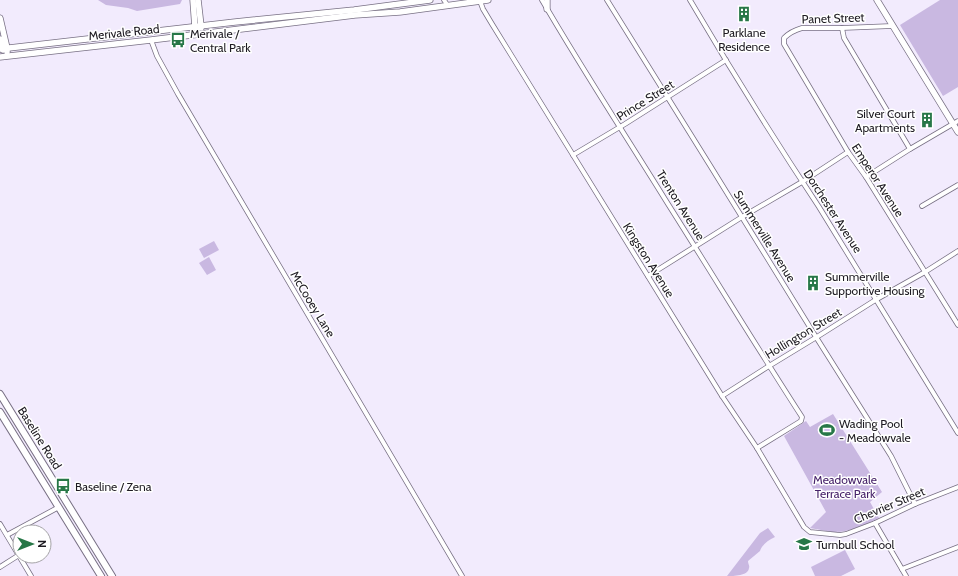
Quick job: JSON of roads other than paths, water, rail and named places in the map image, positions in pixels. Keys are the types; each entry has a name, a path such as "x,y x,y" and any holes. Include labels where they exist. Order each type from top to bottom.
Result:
{"main road":[{"path":"193,0 199,34"},
{"path":"198,0 198,26"},
{"name":"Merivale Road","path":"3,49 198,26 354,10 430,0"},
{"name":"Merivale Road","path":"3,56 349,16 400,12 449,3 488,0"},
{"path":"547,0 547,9"},
{"path":"877,0 892,26 956,123 958,132"},
{"path":"0,18 3,56"},
{"path":"0,39 3,49"},
{"name":"Baseline Road","path":"0,394 112,576"},
{"name":"Baseline Road","path":"0,412 102,576"}],"street":[{"path":"444,0 449,3"},
{"name":"Trenton Avenue","path":"542,0 802,417 801,421 757,448"},
{"name":"Summerville Avenue","path":"607,0 890,456 915,504"},
{"name":"Dorchester Avenue","path":"690,0 802,182 877,299 958,432"},
{"name":"Kingston Avenue","path":"480,1 483,9 722,396 757,448 804,528"},
{"name":"Panet Street","path":"784,44 784,38 788,34 802,28 892,26"},
{"path":"842,28 844,38 910,149"},
{"name":"McCooey Lane","path":"151,40 157,56 178,94 462,576"},
{"name":"Emperor Avenue","path":"784,44 848,152 866,177 958,325"},
{"name":"Prince Street","path":"573,155 726,60"},
{"path":"866,177 910,149 956,123"},
{"path":"648,276 742,217 802,182 848,152"},
{"path":"922,206 958,185"},
{"name":"Hollington Street","path":"722,396 877,299 925,272 958,251"},
{"name":"Chevrier Street","path":"804,528 810,532 840,535 846,534 958,487"},
{"path":"7,535 59,506"},
{"path":"875,523 906,576"},
{"path":"0,524 12,544"},
{"path":"902,569 958,548"},
{"path":"0,567 12,559"},
{"path":"24,564 31,576"}],"place":[{"name":"Parklane Residence","path":"744,14"},
{"name":"Merivale / Central Park","path":"178,40"},
{"name":"Silver Court Apartments","path":"927,120"},
{"name":"Summerville Supportive Housing","path":"813,283"},
{"name":"Wading Pool - Meadowvale","path":"827,430"},
{"name":"Baseline / Zena","path":"63,486"},
{"name":"Turnbull School","path":"804,544"}],"park label":[{"name":"Meadowvale Terrace Park","path":"845,486"}]}
